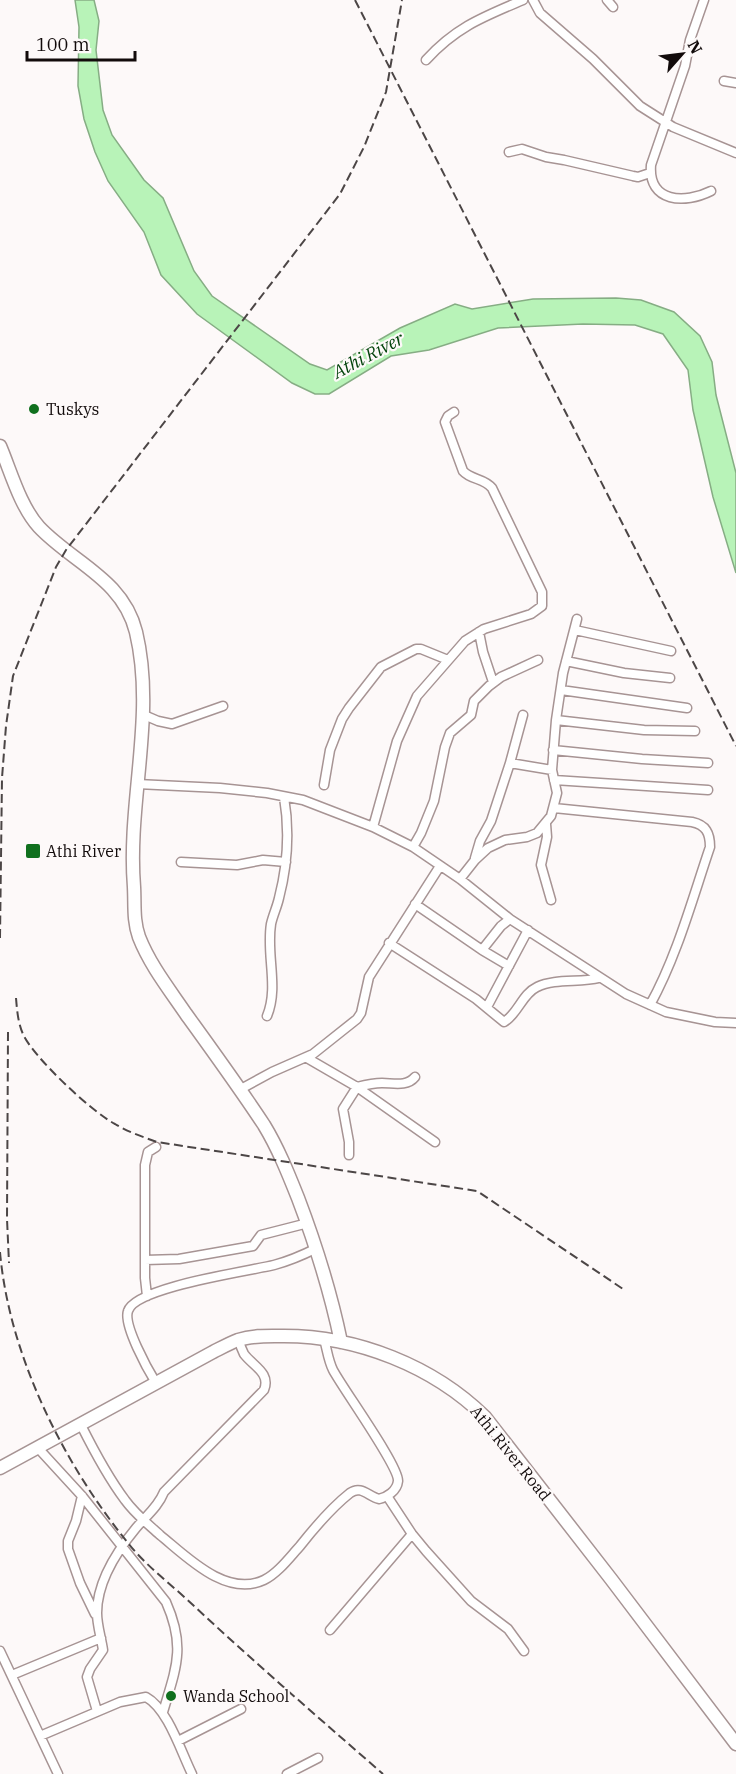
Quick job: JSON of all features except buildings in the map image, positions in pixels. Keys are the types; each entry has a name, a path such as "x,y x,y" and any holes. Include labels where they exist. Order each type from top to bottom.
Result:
{"street":[{"path":"426,60 448,37 464,26 524,0"},
{"path":"533,0 540,13 593,59 631,99 673,127 736,153"},
{"path":"704,0 650,173 656,188 668,196 683,199 701,196 711,191"},
{"path":"723,81 736,83"},
{"path":"509,152 522,149 546,157 638,177 650,173"},
{"path":"373,827 397,741 410,708 423,687 465,641 478,632 531,614 542,606 543,598 492,488 486,482 466,476 463,471 445,422 446,418 454,412"},
{"path":"0,446 25,506 39,526 53,540 104,580 128,608 140,653 144,714 132,855 135,924 148,957 164,984 239,1090 277,1149 317,1248 333,1304 340,1342"},
{"path":"460,879 475,860 493,845 531,835 546,824 554,808 557,793 552,770 556,720 566,661 577,619"},
{"path":"575,630 671,651"},
{"path":"478,632 494,682"},
{"path":"324,785 330,750 342,719 381,667 416,649 448,660"},
{"path":"413,847 434,801 448,737 471,715 474,701 494,682 538,660"},
{"path":"566,661 624,673 670,678"},
{"path":"561,690 687,708"},
{"path":"144,714 158,721 172,724 223,706"},
{"path":"475,860 480,841 491,821 510,763 522,715"},
{"path":"556,720 644,730 695,731"},
{"path":"553,750 708,763"},
{"path":"510,763 552,770"},
{"path":"554,780 708,790"},
{"path":"137,784 220,788 303,800 373,827 413,847 460,879 510,919 626,994 666,1012 715,1022 736,1023"},
{"path":"267,1016 272,1003 271,924 280,896 289,831 284,797"},
{"path":"554,808 692,822 701,825 708,832 710,847 665,977 650,1005"},
{"path":"546,824 547,837 541,866 551,900"},
{"path":"181,862 237,865 263,860 286,862"},
{"path":"239,1090 272,1072 307,1058 336,1038 360,1016 369,976 440,866"},
{"path":"415,904 509,966"},
{"path":"482,950 501,926 510,919"},
{"path":"487,1007 528,930"},
{"path":"389,943 487,1007 504,1022 536,987 554,982 599,978"},
{"path":"307,1058 357,1087 435,1142"},
{"path":"349,1155 343,1109 357,1087 411,1082 415,1077"},
{"path":"147,1296 145,1165 148,1152 156,1147"},
{"path":"145,1260 179,1258 253,1246 261,1235 308,1223"},
{"path":"156,1383 145,1366 127,1315 131,1305 147,1296 170,1288 256,1267 273,1266 317,1248"},
{"name":"Athi River Road","path":"0,1468 239,1340 261,1336 324,1339 395,1359 426,1373 461,1395 485,1417 736,1744"},
{"path":"81,1425 107,1473 126,1502 143,1520 207,1573 230,1581 251,1583 264,1580 273,1574 319,1523 354,1490 363,1490 378,1499 387,1496 395,1488 397,1475 332,1368 324,1339"},
{"path":"97,1616 100,1590 121,1549 143,1520 158,1505 164,1492 264,1390 267,1384 264,1375 246,1356 239,1340"},
{"path":"38,1448 81,1496 121,1549 166,1602 173,1619 178,1654 163,1712"},
{"path":"81,1496 76,1521 68,1541 68,1549 80,1583 97,1616 102,1638 103,1650 87,1677 97,1711"},
{"path":"387,1496 412,1534 471,1601 508,1629 524,1651"},
{"path":"330,1630 412,1534"},
{"path":"12,1675 102,1638"},
{"path":"0,1651 58,1774"},
{"path":"40,1736 77,1722 97,1711 142,1697 154,1701 163,1712 192,1774"},
{"path":"178,1741 241,1709"},
{"path":"287,1774 318,1758"}],"water":[{"path":"75,0 94,0 99,21 96,50 103,110 112,135 144,180 163,198 194,271 212,296 310,364 327,370 400,328 455,304 472,309 533,299 616,298 641,300 674,312 700,336 712,362 716,395 736,473 736,573 713,497 693,410 688,370 663,334 635,325 583,324 498,328 429,350 391,356 329,394 315,394 292,383 197,314 161,275 144,232 108,181 95,152 84,119 78,86 79,27"}],"railway":[{"path":"355,0 736,746"},
{"path":"0,938 2,778 13,676 56,567 66,550 340,194 364,147 386,92 402,0"},
{"path":"16,998 21,1030 38,1056 92,1108 125,1129 157,1142 477,1191 626,1291"},
{"path":"8,1032 7,1219 9,1263"},
{"path":"0,1252 5,1291 27,1368 61,1443 104,1512 128,1543 151,1567 383,1774"}],"place":[{"name":"Tuskys","path":"34,409"},
{"name":"Athi River","path":"33,851"},
{"name":"Wanda School","path":"171,1696"}]}
